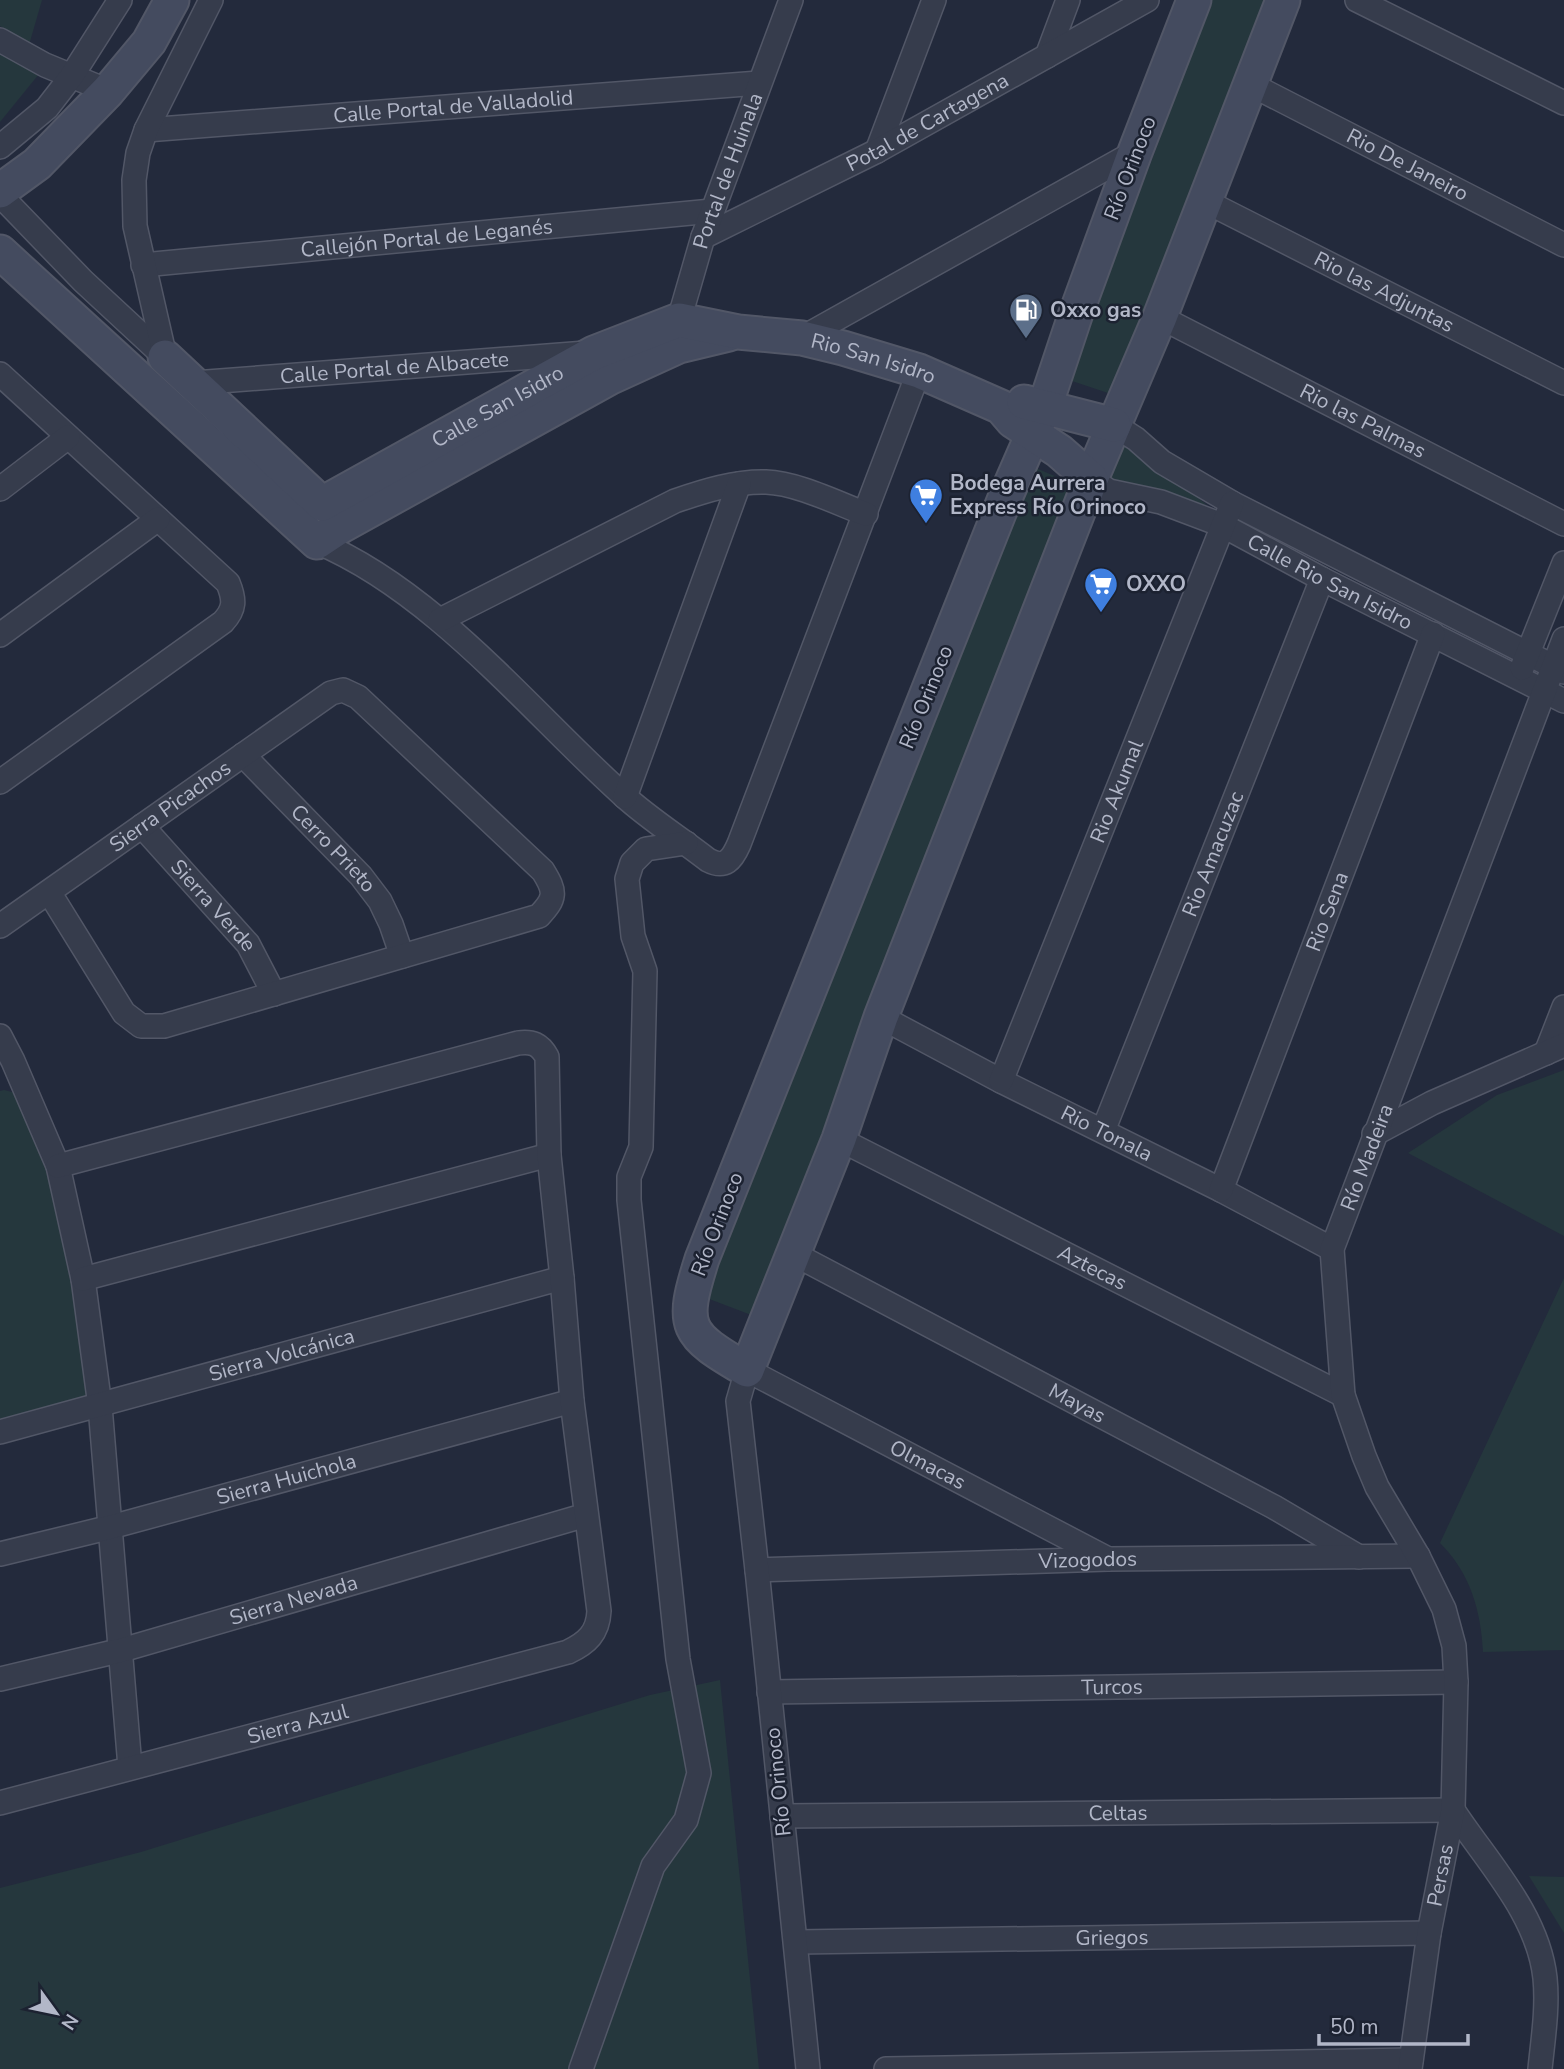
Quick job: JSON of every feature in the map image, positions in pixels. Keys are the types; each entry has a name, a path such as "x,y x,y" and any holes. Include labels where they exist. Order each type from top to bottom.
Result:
{"street":[{"path":"0,147 47,108 71,77 120,0"},
{"path":"172,0 149,41 108,91 37,164 0,193 83,281 194,383 325,530"},
{"path":"165,357 135,226 134,180 138,153 146,130 211,0"},
{"name":"Portal de Huinala","path":"679,333 703,237 791,0"},
{"path":"877,151 934,0"},
{"path":"1046,56 1068,0"},
{"name":"Potal de Cartagena","path":"703,237 877,151 1147,0"},
{"name":"Río Orinoco","path":"747,1370 722,1356 692,1328 688,1313 692,1288 1005,498 1040,420 1135,152 1194,0"},
{"name":"Río Orinoco","path":"808,2069 797,1942 738,1401 747,1370 839,1139 881,1017 1091,479 1160,317 1283,0"},
{"path":"1357,0 1564,103"},
{"path":"0,40 71,77 108,91"},
{"name":"Calle Portal de Valladolid","path":"146,130 759,83"},
{"name":"Rio De Janeiro","path":"1250,84 1564,245"},
{"path":"802,338 1135,152"},
{"name":"Rio las Adjuntas","path":"1205,201 1564,383"},
{"name":"Callejón Portal de Leganés","path":"143,265 712,211"},
{"path":"0,252 325,530 440,620 625,797 717,864 732,859 919,371"},
{"name":"Rio las Palmas","path":"1160,317 1564,524"},
{"name":"Rio San Isidro","path":"679,333 738,332 802,338 919,371 1002,407 1021,401 1040,420 1114,425"},
{"name":"Calle San Isidro","path":"325,530 594,353 679,333"},
{"name":"Calle San Isidro","path":"325,530 609,377 679,333"},
{"name":"Calle Portal de Albacete","path":"194,383 594,353"},
{"path":"0,374 228,583 234,597 233,611 223,622 0,782"},
{"path":"1040,420 1059,451 1091,479"},
{"name":"Calle Rio San Isidro","path":"1114,425 1136,439 1162,462 1233,503 1559,669"},
{"path":"0,489 68,437"},
{"name":"Calle Rio San Isidro","path":"1091,479 1109,491 1161,502 1223,525 1322,579 1554,696"},
{"path":"440,620 675,501 704,491 768,482 799,489 866,514"},
{"path":"625,797 739,484"},
{"name":"Rio Akumal","path":"1001,1082 1233,503"},
{"path":"0,635 158,519"},
{"path":"1519,677 1564,563"},
{"name":"Rio Amacuzac","path":"1103,1130 1322,579"},
{"name":"Rio Sena","path":"1221,1190 1433,634"},
{"name":"Río Madeira","path":"1455,1682 1454,1646 1444,1609 1418,1556 1377,1487 1343,1395 1332,1249 1374,1134 1554,696 1564,639"},
{"name":"Sierra Picachos","path":"0,926 331,693 343,690 358,697 543,871 553,887 551,903 539,916 401,957"},
{"name":"Cerro Prieto","path":"243,755 361,876 380,901 391,924 401,957"},
{"name":"Sierra Verde","path":"142,826 248,944 274,994"},
{"path":"581,2069 653,1866 686,1820 699,1773 678,1659 629,1200 629,1177 641,1147 645,971 633,936 627,879 632,863 646,849 686,843"},
{"path":"49,892 124,1013 141,1026 164,1026 401,957"},
{"path":"1374,1134 1432,1103 1555,1049 1564,1007"},
{"name":"Rio Tonala","path":"881,1017 1001,1082 1103,1130 1332,1249"},
{"path":"0,1036 7,1065 58,1166 83,1279 100,1406 130,1767"},
{"path":"58,1166 519,1043 530,1042 544,1050 547,1057 549,1155 572,1401 586,1515"},
{"name":"Aztecas","path":"839,1139 1343,1395"},
{"path":"83,1279 549,1155"},
{"name":"Mayas","path":"794,1254 1275,1507 1360,1557"},
{"name":"Sierra Volcánica","path":"0,1432 562,1278"},
{"name":"Olmacas","path":"747,1370 1108,1559"},
{"name":"Sierra Huichola","path":"0,1554 111,1527 572,1401"},
{"name":"Sierra Azul","path":"0,1803 568,1652 592,1637 599,1623 600,1611 586,1515"},
{"name":"Sierra Nevada","path":"0,1679 122,1650 586,1515"},
{"name":"Vizogodos","path":"757,1570 1108,1559 1418,1556"},
{"name":"Turcos","path":"769,1692 1455,1682"},
{"name":"Persas","path":"1410,2065 1429,1933 1453,1810 1455,1682"},
{"path":"1453,1810 1521,1909 1538,1947 1546,2006 1541,2069"},
{"name":"Celtas","path":"782,1816 1453,1810"},
{"name":"Griegos","path":"797,1942 1429,1933"},
{"path":"886,2069 1410,2065"}],"shaded area":[{"path":"0,0 42,0 29,45 0,26"},
{"path":"1212,0 1265,0 1111,394 1069,380"},
{"path":"0,54 39,74 0,122"},
{"path":"1120,436 1207,505 1189,502 1155,488 1104,481"},
{"path":"1031,466 1076,485 754,1316 704,1297"},
{"path":"1564,1070 1564,1236 1408,1153 1497,1095"},
{"path":"0,1091 16,1093 55,1173 93,1386 86,1400 0,1426"},
{"path":"1564,1278 1564,1650 1483,1652 1480,1621 1472,1593 1459,1567 1440,1543"},
{"path":"720,1680 759,2069 0,2069 0,1888 141,1852 650,1695"},
{"path":"1529,1876 1564,1877 1564,1933"}],"place":[{"name":"Oxxo gas","path":"1026,340"},
{"name":"Bodega Aurrera Express Río Orinoco","path":"926,525"},
{"name":"OXXO","path":"1101,614"}]}
